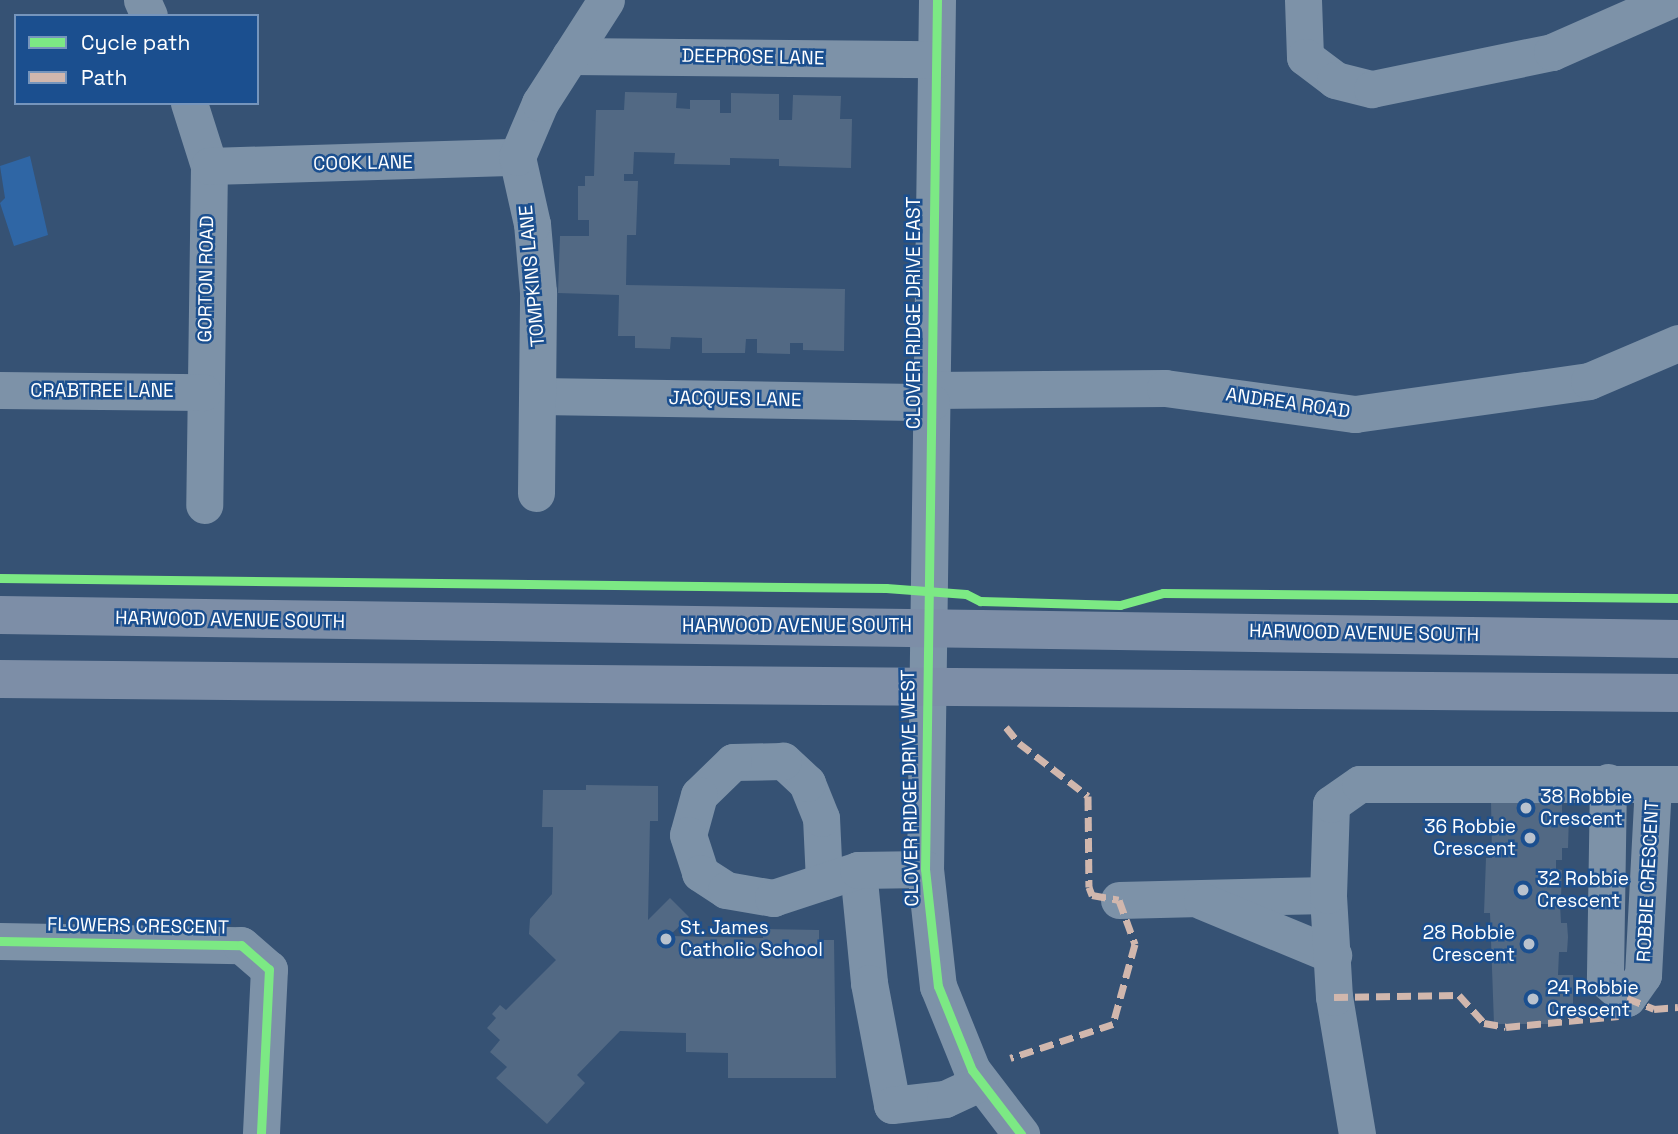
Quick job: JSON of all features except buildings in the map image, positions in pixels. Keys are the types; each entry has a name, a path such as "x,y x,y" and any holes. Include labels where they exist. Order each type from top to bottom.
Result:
{"main road":[{"name":"HARWOOD AVENUE SOUTH","path":"0,615 1678,639"},
{"path":"0,679 1678,693"}],"street":[{"path":"517,157 540,103 606,0"},
{"name":"CLOVER RIDGE DRIVE EAST","path":"927,627 937,0"},
{"path":"1303,0 1305,57 1335,80 1373,89 1552,51 1670,0"},
{"name":"DEEPROSE LANE","path":"569,56 936,59"},
{"name":"GORTON ROAD","path":"190,105 209,166 203,392 204,505"},
{"name":"COOK LANE","path":"209,166 517,157"},
{"name":"TOMPKINS LANE","path":"517,157 532,224 539,396 536,493"},
{"name":"ANDREA ROAD","path":"931,396 1165,388 1354,414 1589,381 1678,343"},
{"name":"CRABTREE LANE","path":"0,390 203,392"},
{"name":"JACQUES LANE","path":"539,396 931,396"},
{"name":"CLOVER RIDGE DRIVE WEST","path":"927,627 925,869 939,986 980,1083 1021,1134"},
{"name":"ROBBIE CRESCENT","path":"1357,1134 1333,955 1328,895 1331,804 1360,784 1608,782 1665,784 1643,975 1627,998 1605,979 1608,782"},
{"path":"925,869 841,876 869,983 892,1105 945,1099 980,1083"},
{"path":"1119,900 1328,895"},
{"path":"1198,900 1333,955"},
{"name":"FLOWERS CRESCENT","path":"0,941 241,945 269,969 261,1134"}],"shaded area":[{"path":"30,156 48,235 14,246 0,203 5,198 0,166"}],"marked path":[{"path":"1006,727 1019,743 1088,796 1089,887 1092,895 1119,900 1135,944 1113,1024 1010,1058"},
{"path":"1334,997 1459,995 1484,1023 1506,1027 1618,1016 1627,998 1654,1009 1678,1007"}],"cycle path":[{"path":"937,0 925,869 938,986 972,1070 1021,1134"},
{"path":"0,578 886,588 966,594 980,601 1120,605 1163,593 1678,598"},
{"path":"0,941 241,945 269,969 261,1134"}],"place":[{"name":"38 Robbie Crescent","path":"1526,808"},
{"name":"36 Robbie Crescent","path":"1530,838"},
{"name":"32 Robbie Crescent","path":"1523,890"},
{"name":"St. James Catholic School","path":"666,939"},
{"name":"28 Robbie Crescent","path":"1529,944"},
{"name":"24 Robbie Crescent","path":"1533,999"}]}
